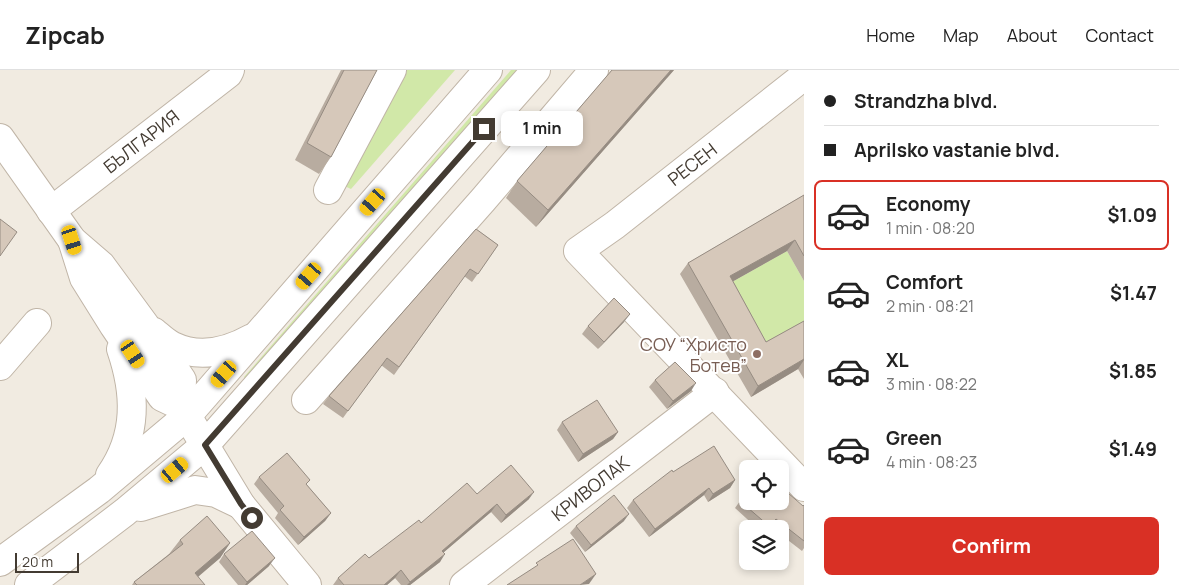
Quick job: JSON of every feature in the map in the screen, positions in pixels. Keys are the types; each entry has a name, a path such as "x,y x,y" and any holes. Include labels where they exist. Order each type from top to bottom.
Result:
{"street":[{"name":"БЪЛГАРИЯ","path":"51,211 228,74 230,70"},
{"path":"328,190 392,70"},
{"path":"0,562 99,490 184,411 258,335 488,70"},
{"path":"29,585 125,512 205,445 536,70"},
{"path":"306,400 483,200 594,70"},
{"name":"РЕСЕН","path":"715,392 578,251 615,225 804,76"},
{"path":"2,146 72,240 101,265 145,325 182,380 184,411"},
{"path":"72,240 84,278 114,326 162,397 184,411 241,504 294,581"},
{"path":"0,366 37,323"},
{"path":"145,325 171,345 187,352 200,354 234,348 258,335"},
{"path":"99,490 116,465 126,444 132,418 133,400 128,368 114,326"},
{"path":"715,392 804,487"},
{"name":"КРИВОЛАК","path":"464,585 715,392"},
{"path":"125,512 195,490 216,493 241,504"}],"green space":[{"path":"400,70 455,70 351,189 340,184"},
{"path":"511,70 519,70 248,382 244,377"},
{"path":"787,251 804,281 804,328 759,353 723,287"}],"building":[{"path":"344,70 377,70 331,157 307,143"},
{"path":"612,70 671,70 548,210 517,181"},
{"path":"804,195 804,256 795,240 730,276 766,342 804,321 804,359 758,386 688,263"},
{"path":"0,219 17,232 0,256"},
{"path":"476,229 498,245 478,274 470,269 399,367 387,358 348,411 329,396"},
{"path":"614,298 630,314 604,342 588,326"},
{"path":"675,362 696,383 673,401 655,380"},
{"path":"597,400 618,432 583,454 562,422"},
{"path":"714,446 735,480 713,494 709,488 655,529 633,500 672,470 673,472"},
{"path":"287,453 310,480 306,484 331,513 304,537 280,510 284,506 259,477"},
{"path":"511,465 534,492 506,515 497,504 442,551 445,554 410,582 401,570 384,585 344,585 338,578 365,554 369,558 419,520 421,523 467,483 477,494"},
{"path":"789,494 804,505 804,541 789,529 789,520 762,520 750,510 789,510"},
{"path":"614,495 629,514 591,545 576,526"},
{"path":"207,516 230,543 195,573 205,585 137,585 134,582 183,544 180,540"},
{"path":"252,531 275,558 247,582 224,554"},
{"path":"573,539 596,574 580,585 507,585 538,565 536,563"}],"place":[{"name":"СОУ “Христо Ботев”","path":"757,354"}],"route":[{"path":"252,518 241,504 205,445 484,129"}]}
